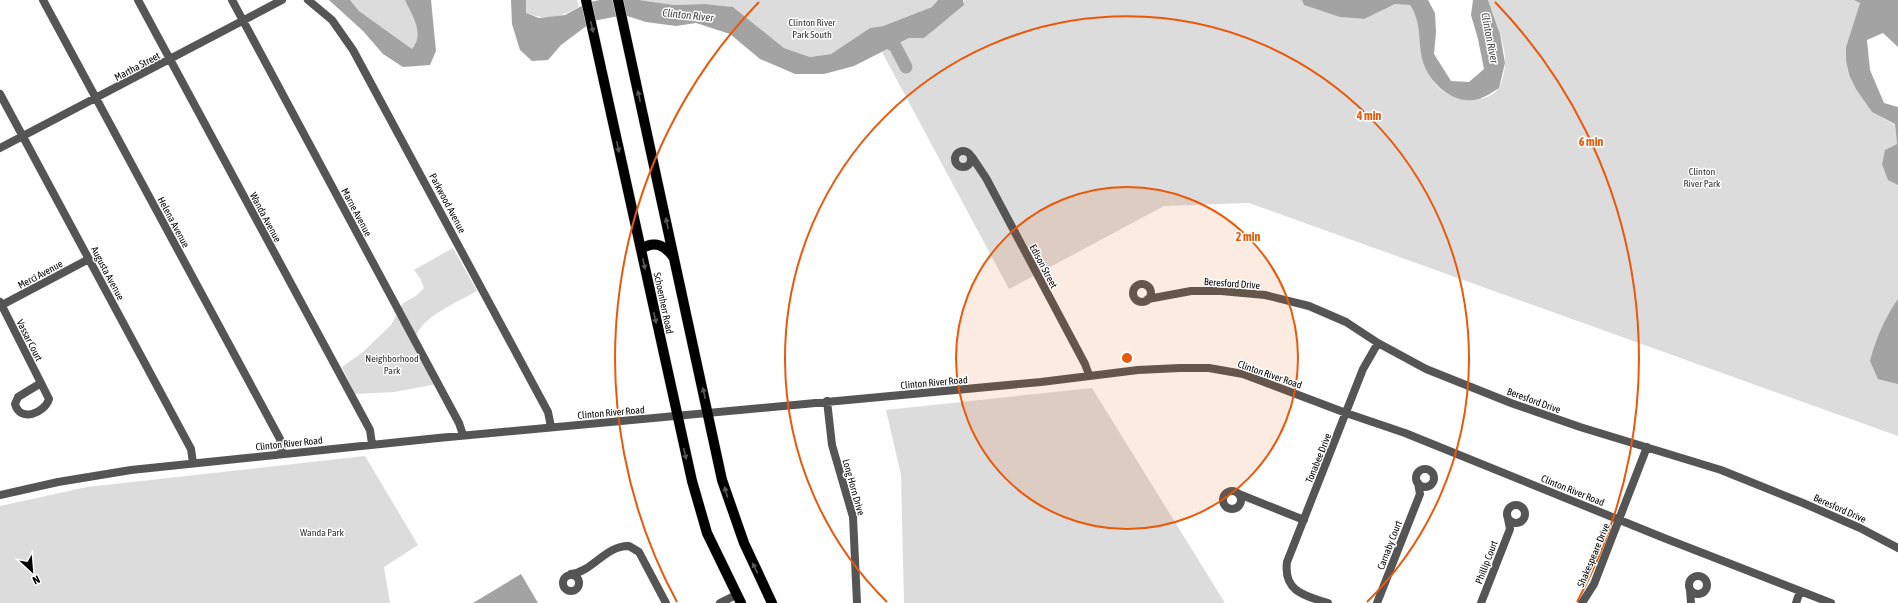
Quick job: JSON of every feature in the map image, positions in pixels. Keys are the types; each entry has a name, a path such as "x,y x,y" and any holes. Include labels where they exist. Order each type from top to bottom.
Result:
{"main road":[{"name":"Schoenherr Road","path":"586,0 676,416 692,481 702,518 738,599"},
{"name":"Schoenherr Road","path":"618,0 722,480 732,513 750,558 772,603"},
{"path":"641,249 649,245 659,244 669,251 675,261"}],"street":[{"name":"Helena Avenue","path":"43,0 280,439 282,454"},
{"name":"Wanda Avenue","path":"138,0 370,430 372,444"},
{"name":"Marne Avenue","path":"232,0 459,423 463,435"},
{"name":"Martha Street","path":"0,148 282,0"},
{"name":"Parkwood Avenue","path":"308,0 332,20 353,50 544,405 549,415 551,427"},
{"name":"Augusta Avenue","path":"0,94 191,448 193,463"},
{"path":"967,167 971,163 972,157 969,152 963,150 958,152 955,156 957,164 961,167 978,168"},
{"name":"Edison Street","path":"972,157 986,178 1085,364 1089,376"},
{"name":"Merci Avenue","path":"0,305 89,259"},
{"path":"1150,288 1151,294 1148,299 1142,301 1137,300 1134,295 1134,290 1137,285 1142,284 1150,288 1162,296"},
{"name":"Beresford Drive","path":"1148,299 1191,291 1213,291 1265,295 1324,312 1346,322 1378,343 1426,369 1511,403 1580,427 1721,470 1802,502 1860,528 1898,548"},
{"name":"Vassar Court","path":"0,305 41,383"},
{"name":"Tonabee Drive","path":"1328,603 1301,595 1294,588 1290,582 1287,572 1287,562 1363,369 1378,343"},
{"name":"Clinton River Road","path":"0,495 105,473 372,444 1041,382 1173,368 1220,369 1243,374 1346,413 1406,433 1618,520 1831,603"},
{"name":"Long Horn Drive","path":"827,402 832,445 854,525 857,603"},
{"name":"Shakespeare Drive","path":"1582,603 1594,584 1647,447"},
{"path":"1418,483 1422,487 1428,487 1434,478 1432,473 1427,470 1421,471 1418,475 1418,483 1420,494"},
{"name":"Carnaby Court","path":"1377,603 1420,494 1428,487"},
{"path":"1249,499 1232,509 1224,502 1225,496 1228,492 1234,492 1304,520"},
{"path":"1239,494 1241,500 1239,505"},
{"path":"1508,518 1513,522 1518,522 1524,516 1524,511 1520,507 1515,506 1510,508 1507,513 1510,529"},
{"name":"Phillip Court","path":"1481,603 1510,529 1518,522"},
{"path":"575,573 579,581 577,589 572,591 566,590 563,586 563,581 566,576 575,573 618,548 629,546 639,552 666,603"},
{"path":"1696,577 1702,578 1706,585 1705,590 1692,602 1689,584 1692,579 1696,577"},
{"path":"1690,590 1695,594 1700,594"},
{"path":"1796,603 1800,591"},
{"path":"720,603 738,599"}],"green space":[{"path":"350,0 405,0 414,18 417,31 416,43 412,49 359,11"},
{"path":"526,0 577,0 579,7 553,17 540,17 526,13"},
{"name":"Clinton River Park South","path":"639,0 938,0 932,7 883,26 870,28 831,54 810,57 784,48 733,7 705,4 674,5"},
{"name":"Clinton River Park","path":"964,0 1302,0 1305,5 1341,17 1363,19 1395,4 1410,5 1416,17 1424,61 1430,77 1442,91 1450,95 1468,100 1477,100 1493,94 1499,88 1505,67 1504,50 1500,32 1488,0 1854,0 1860,3 1846,47 1848,74 1872,112 1895,125 1897,144 1885,150 1882,164 1898,184 1898,436 1249,203 1164,206 1009,289 882,52 909,38 924,37 964,5"},
{"name":"Neighborhood Park","path":"453,248 477,291 453,304 427,321 421,327 416,337 413,346 436,384 395,392 355,394 342,367 363,352 391,325 403,303 416,296 424,288 420,278 414,270"},
{"path":"1092,388 1225,603 904,603 901,475 886,410"},
{"name":"Wanda Park","path":"365,456 418,545 384,567 390,603 0,603 0,506 87,487"}],"water":[{"path":"329,0 350,0 359,11 412,49 416,43 417,37 416,24 405,0 431,0 436,51 430,65 403,67 383,54 363,31"},
{"name":"Clinton River","path":"511,0 526,0 526,13 539,18 565,15 589,2 600,0 639,0 674,5 705,4 733,7 784,48 810,57 831,54 870,28 883,26 932,7 938,0 963,0 964,5 924,38 909,38 854,66 824,74 795,74 760,59 730,34 696,23 676,26 646,22 624,15 593,21 561,45 548,60 532,61 520,50 512,24"},
{"name":"Clinton River","path":"1302,0 1428,0 1435,13 1436,32 1434,54 1451,81 1469,82 1484,69 1471,15 1473,0 1488,0 1500,34 1505,63 1499,88 1484,97 1474,100 1457,98 1442,90 1430,77 1423,62 1417,19 1410,5 1395,4 1364,19 1340,17 1304,5"},
{"path":"1854,0 1898,0 1898,47 1883,33 1867,40 1870,70 1884,103 1898,107 1898,185 1888,180 1882,164 1885,150 1897,144 1895,124 1872,112 1856,89 1849,75 1846,60 1846,47 1860,3"},
{"path":"1898,299 1898,384 1878,379 1870,361 1881,329"},
{"path":"521,574 538,603 473,603"}],"waterway":[{"path":"881,38 895,46 906,67"}]}
